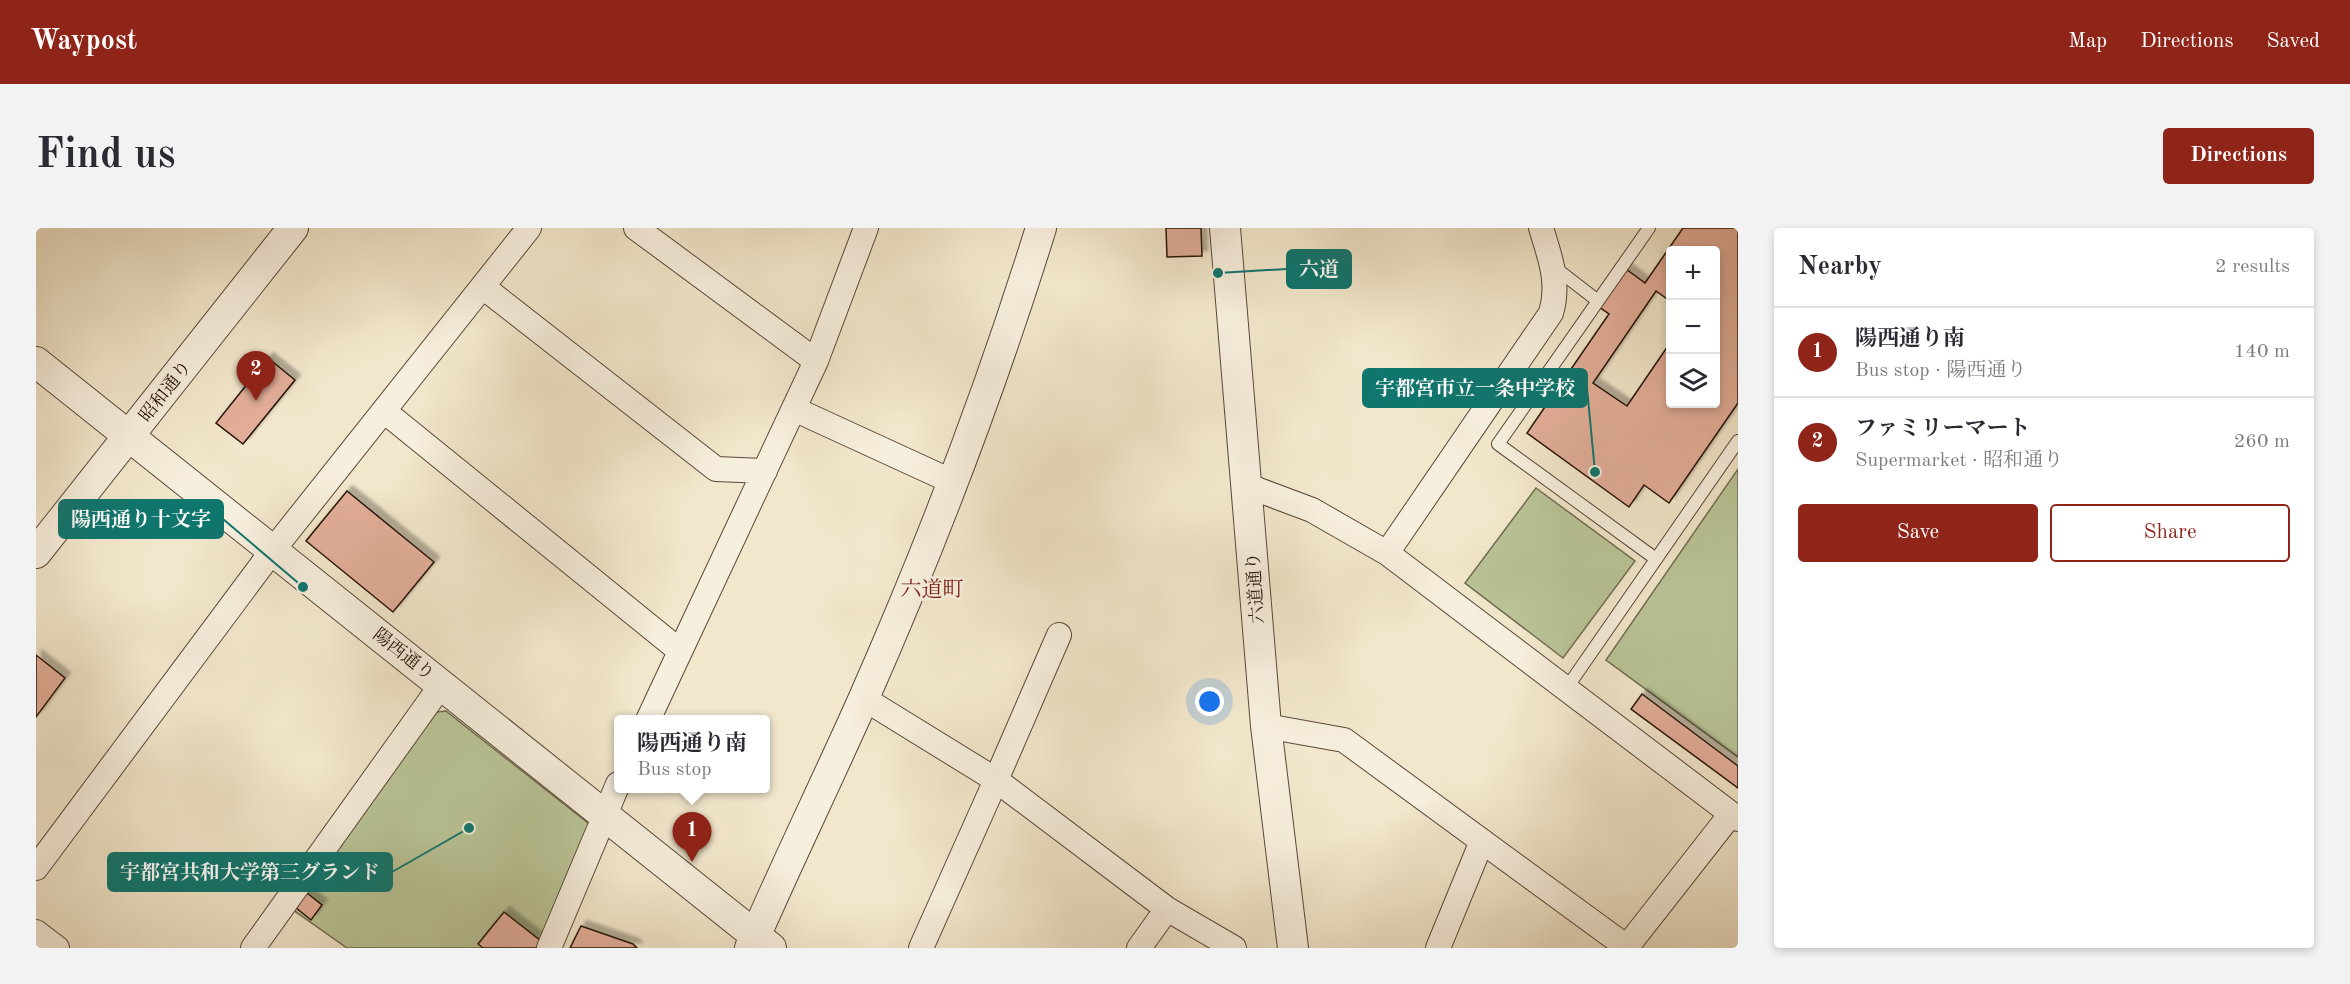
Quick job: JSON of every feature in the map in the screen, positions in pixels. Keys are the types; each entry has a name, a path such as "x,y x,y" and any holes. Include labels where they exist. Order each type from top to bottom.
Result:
{"street":[{"name":"昭和通り","path":"36,553 122,429 268,228"},
{"name":"昭和通り","path":"36,521 122,429 293,228"},
{"path":"36,868 273,550 529,228"},
{"path":"636,228 816,361"},
{"path":"650,715 816,361 866,228"},
{"path":"759,944 953,482 1009,330 1041,228"},
{"name":"六道通り","path":"1225,228 1266,726 1293,948"},
{"path":"1387,553 1551,313 1556,296 1552,266 1541,228"},
{"path":"483,287 717,469 765,471"},
{"name":"陽西通り","path":"36,362 604,814 759,944"},
{"path":"794,409 953,482"},
{"path":"384,411 680,651"},
{"path":"1248,486 1312,510 1387,553 1734,816 1627,948 1344,740 1266,726"},
{"path":"921,948 1059,635"},
{"path":"253,948 442,684"},
{"path":"863,698 996,780 1167,909 1234,948"},
{"path":"549,948 614,793"},
{"path":"1438,948 1482,841"},
{"path":"1139,948 1167,909"},
{"path":"36,932 57,948"}],"lane":[{"path":"1649,228 1498,444 1656,559"},
{"path":"1552,266 1598,301"},
{"path":"1566,689 1738,441"}],"green space":[{"path":"1738,469 1738,757 1606,660"},
{"path":"1536,488 1635,561 1563,658 1465,583"},
{"path":"446,711 588,823 590,833 539,948 347,948 289,907 437,712"}],"building":[{"path":"1166,228 1201,228 1202,256 1167,257"},
{"path":"1683,228 1738,228 1738,403 1669,503 1644,485 1629,507 1527,433 1609,314 1599,307 1626,269 1645,283 1666,253 1666,298 1656,291 1593,383 1627,406 1666,349 1666,408 1720,408 1720,246 1671,246"},
{"path":"268,358 295,380 243,444 216,423"},
{"path":"347,491 434,562 393,612 306,541"},
{"path":"36,655 65,678 36,717"},
{"path":"1642,694 1738,766 1738,788 1631,709"},
{"path":"307,893 322,905 311,920 295,907"},
{"path":"504,912 541,941 536,948 483,948 478,944"},
{"path":"581,926 633,944 637,948 570,948"}],"place":[{"name":"六道","path":"1218,273"},
{"name":"ファミリーマート","path":"256,401"},
{"name":"宇都宮市立一条中学校","path":"1595,472"},
{"name":"陽西通り十文字","path":"303,587"},
{"name":"宇都宮共和大学第三グランド","path":"469,828"},
{"name":"陽西通り南","path":"692,862"}],"district":[{"name":"六道町","path":"932,589"}]}
